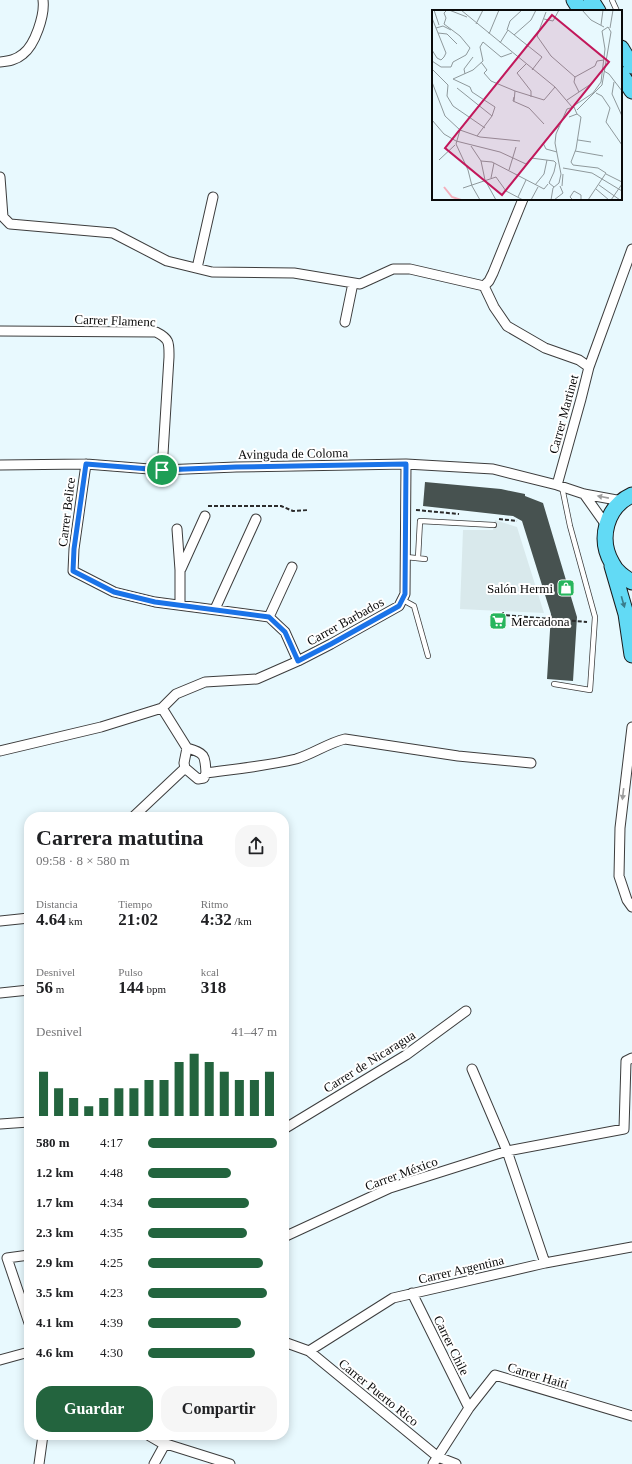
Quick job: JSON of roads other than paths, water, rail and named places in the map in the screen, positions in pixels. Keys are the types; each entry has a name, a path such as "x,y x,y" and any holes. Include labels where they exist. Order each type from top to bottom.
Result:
{"main road":[{"path":"574,0 580,10"},
{"path":"591,0 597,10"},
{"path":"622,50 632,66"},
{"path":"622,76 632,91"},
{"path":"628,495 610,515 606,525 604,539 606,552 612,565 626,614 632,655"},
{"path":"612,565 622,576 632,582"}],"street":[{"path":"0,62 11,61 23,54 32,44 42,14 44,0"},
{"path":"0,178 4,218 10,224 113,233 167,261 212,272 294,273 360,284 393,269 410,269 484,286 489,281 493,273 522,200"},
{"path":"197,268 213,197"},
{"path":"589,367 632,249"},
{"path":"345,322 353,283"},
{"name":"Carrer Martinet","path":"484,286 494,307 506,326 545,348 579,360 589,367 559,486"},
{"name":"Carrer Flamenc","path":"0,331 156,332 165,336 169,345 169,357 162,470"},
{"name":"Avinguda de Coloma","path":"0,465 86,464 162,470 406,464 492,469 584,494 628,495"},
{"name":"Carrer Belice","path":"86,464 74,549 73,571 114,592 155,602 269,617"},
{"name":"Carrer Barbados","path":"162,708 176,694 205,682 257,679 298,661 399,606 405,594 406,464"},
{"path":"584,494 606,525"},
{"path":"180,570 205,516"},
{"path":"216,610 256,519"},
{"path":"177,528 180,570 180,605"},
{"path":"292,567 269,617 285,632 298,661"},
{"path":"0,751 101,727 162,708 187,748 200,752 204,756 206,773 204,778 198,779 185,768 184,763 187,748"},
{"path":"632,728 620,828 619,855 619,876 627,900 632,907"},
{"path":"206,773 297,758 315,752 336,741 345,739 458,756 531,763"},
{"path":"138,812 185,768"},
{"path":"0,921 24,919"},
{"path":"0,993 24,991"},
{"name":"Carrer de Nicaragua","path":"289,1127 406,1055 466,1011"},
{"name":"Carrer México","path":"289,1235 390,1188 507,1151 624,1129 626,1061 632,1058"},
{"path":"472,1069 507,1151 545,1263"},
{"path":"0,1124 24,1122"},
{"name":"Carrer Argentina","path":"309,1351 393,1298 545,1263 632,1247"},
{"path":"24,1256 3,1258 24,1310"},
{"name":"Carrer Chile","path":"412,1293 469,1408"},
{"name":"Carrer Puerto Rico","path":"289,1344 309,1351 436,1460 456,1464"},
{"path":"0,1360 24,1353"},
{"name":"Carrer Haití","path":"436,1460 469,1408 495,1375 632,1416"},
{"path":"39,1464 42,1440"},
{"path":"157,1440 165,1444 230,1464"},
{"path":"154,1464 165,1444"}],"lane":[{"path":"612,0 617,10"},
{"path":"554,684 590,690 595,617 559,486"},
{"path":"418,558 420,521 494,525"},
{"path":"406,557 425,559"},
{"path":"403,600 414,606 428,656"}],"place":[{"name":"Salón Hermi","path":"566,588"},
{"name":"Mercadona","path":"498,621"}]}
